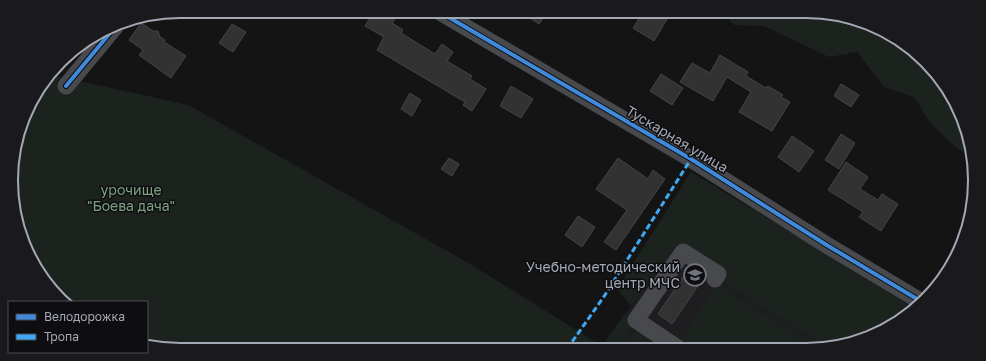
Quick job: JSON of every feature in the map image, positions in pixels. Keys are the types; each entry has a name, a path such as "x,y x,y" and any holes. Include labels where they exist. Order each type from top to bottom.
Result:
{"street":[{"name":"Тускарная улица","path":"450,18 691,159 825,244 917,299"},
{"path":"66,86 108,36"},
{"path":"670,343 636,320 683,252 718,274 715,279"}],"shaded area":[{"name":"Учебно-методический центр МЧС","path":"679,239 839,339 816,343 604,343"}],"green space":[{"path":"728,18 827,19 868,30 896,45 913,58 928,73 941,90 956,118 966,155 953,145 931,124 914,97 884,87 857,52 829,57 764,26 734,25"},
{"name":"урочище \"Боева дача\"","path":"56,76 190,106 470,264 597,343 170,343 148,340 148,301 71,301 58,288 40,262 30,243 21,212 18,191 19,159 30,118 45,90"},
{"path":"691,172 910,305 896,316 868,331 837,340 821,343 722,281 725,276 676,244 631,306 617,289"},
{"path":"716,285 808,343 680,343 679,342"},
{"name":"урочище \"Боева дача\"","path":"624,315 635,322 621,343 604,343"},
{"path":"639,324 654,334 648,343 626,343"}],"building":[{"path":"370,18 396,18 392,23 403,30 401,33 435,54 442,44 453,52 447,61 472,76 470,79 486,89 472,111 463,105 465,102 377,50 384,37 365,26"},
{"path":"530,18 543,18 539,24"},
{"path":"639,18 667,19 654,41 633,28"},
{"path":"141,23 153,31 158,31 160,37 165,40 164,42 186,56 171,78 139,55 143,50 129,40"},
{"path":"232,24 246,32 233,52 219,43"},
{"path":"720,55 748,72 746,76 766,88 768,86 783,95 781,97 790,102 772,131 739,112 751,92 727,77 713,101 680,82 692,63 710,73"},
{"path":"661,74 683,88 672,105 650,91"},
{"path":"841,84 859,95 851,107 834,96"},
{"path":"511,86 533,99 521,118 500,106"},
{"path":"410,93 421,100 412,116 401,109"},
{"path":"841,134 855,143 839,169 825,160"},
{"path":"792,136 814,151 799,172 778,157"},
{"path":"449,158 459,164 452,176 441,169"},
{"path":"618,158 648,179 653,170 665,179 616,250 604,242 627,210 596,189"},
{"path":"846,162 868,177 860,189 878,200 882,194 898,204 881,231 859,217 863,212 828,190"},
{"path":"578,216 595,227 582,247 565,235"},
{"path":"689,268 704,277 672,324 658,314"}],"marked path":[{"path":"571,343 603,298 691,159"}],"cycle path":[{"path":"450,18 691,159 825,244 917,299"},
{"path":"66,86 108,36"}],"place":[{"name":"Учебно-методический центр МЧС","path":"695,275"}]}
